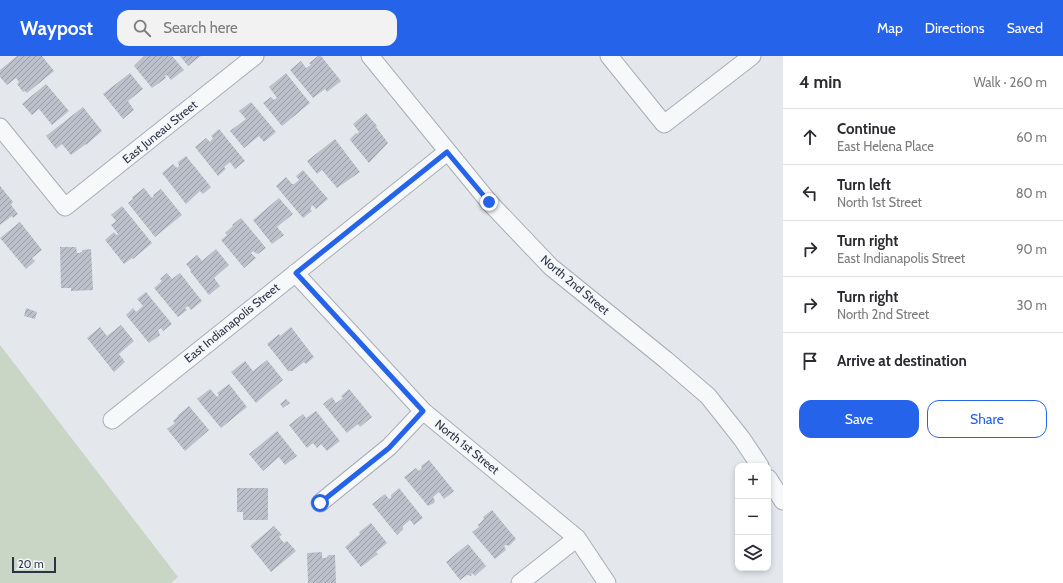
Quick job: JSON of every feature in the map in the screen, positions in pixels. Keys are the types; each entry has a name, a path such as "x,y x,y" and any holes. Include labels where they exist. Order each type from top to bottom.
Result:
{"street":[{"name":"East Juneau Street","path":"0,126 65,207 256,56"},
{"name":"North 2nd Street","path":"370,56 489,202 551,267 708,396 742,438 758,463"},
{"path":"609,56 664,124 752,56"},
{"name":"East Indianapolis Street","path":"112,420 447,152"},
{"name":"North 1st Street","path":"296,273 423,411 577,538 606,583"},
{"path":"320,503 389,448 423,411"},
{"path":"771,483 783,501"},
{"path":"520,583 577,538"}],"green space":[{"path":"0,345 178,577 171,583 0,583"}],"building":[{"path":"17,56 42,56 54,71 27,93 25,91 23,92 17,84 19,82 16,78 7,85 0,77 0,70"},
{"path":"144,56 172,56 184,70 171,80 167,75 165,76 166,78 152,88 134,66"},
{"path":"180,56 201,56 188,66"},
{"path":"318,56 321,56 341,81 327,92 325,89 313,98 290,70 301,61 306,68 311,65 309,63"},
{"path":"130,73 143,89 128,101 134,110 123,119 103,94"},
{"path":"286,73 310,103 282,126 263,103 271,97 274,100 277,98 269,87"},
{"path":"46,84 69,111 52,125 39,109 32,115 22,104"},
{"path":"251,102 276,132 264,142 259,136 244,148 230,131 246,119 239,111"},
{"path":"83,107 102,131 86,145 71,155 62,144 56,149 46,136"},
{"path":"366,113 388,143 369,163 350,140 356,133 357,134 359,132 353,124"},
{"path":"219,129 245,161 235,169 230,162 224,167 226,169 218,176 195,147 206,138 210,142 213,138 211,136"},
{"path":"335,139 360,172 337,188 322,170 317,174 307,161"},
{"path":"186,156 211,187 203,194 200,191 186,204 162,173 173,164 177,168 179,166 178,162"},
{"path":"303,170 328,199 316,209 312,205 310,209 312,211 303,218 276,186 286,177 292,184 294,184 299,180 296,176"},
{"path":"0,186 13,202 11,205 18,214 13,218 12,216 0,225"},
{"path":"144,188 152,198 154,196 153,195 161,189 182,215 155,237 128,203 133,199 132,197"},
{"path":"279,198 293,214 277,227 284,235 272,244 253,220"},
{"path":"122,206 152,243 133,259 132,258 124,264 105,240 114,232 116,235 118,234 111,225 116,221 111,215"},
{"path":"241,218 266,248 258,254 254,251 251,253 256,258 244,268 221,240 227,235 225,233 233,226 232,225"},
{"path":"20,222 42,250 32,258 35,261 26,269 0,238"},
{"path":"60,247 76,247 77,253 82,252 82,250 91,249 93,290 71,291 71,288 61,288"},
{"path":"216,249 229,265 214,278 220,286 209,295 186,264 197,255 202,261"},
{"path":"167,273 172,279 180,273 202,301 191,310 188,306 185,308 187,310 178,317 154,288 162,281 160,279"},
{"path":"146,292 172,324 163,331 161,328 158,330 160,335 149,343 126,315 133,308 136,312 143,306 137,299"},
{"path":"26,308 37,312 35,319 24,316"},
{"path":"121,325 134,341 119,354 125,362 114,372 87,338 100,327 107,336"},
{"path":"291,327 314,357 306,364 304,362 289,372 267,344 279,334 280,336"},
{"path":"267,360 283,380 256,403 231,372 245,361 253,371"},
{"path":"229,384 247,407 221,428 197,399 210,389 217,397 219,395 217,393"},
{"path":"349,389 372,417 360,427 358,424 347,433 323,404 332,397 336,403 343,398 341,396"},
{"path":"286,399 290,403 283,408 280,404"},
{"path":"189,406 209,430 185,451 167,429 175,423 173,421 178,415"},
{"path":"316,411 340,441 327,451 321,444 317,448 313,443 307,448 289,425 303,414 306,418"},
{"path":"277,431 297,456 285,465 279,457 263,471 249,454"},
{"path":"429,460 454,491 444,499 439,492 433,497 435,501 434,503 428,506 404,477 416,468 419,471 422,468 421,466"},
{"path":"237,488 268,488 268,520 243,520 243,512 237,512"},
{"path":"399,488 423,518 414,525 410,520 403,526 403,529 397,535 372,504 385,494 389,499 391,498 391,495"},
{"path":"492,510 516,539 509,546 504,546 506,550 495,559 472,532 479,527 478,525 484,519 483,517"},
{"path":"371,523 387,543 376,552 378,554 361,567 345,547 360,534 359,532"},
{"path":"274,526 282,535 279,537 284,543 287,541 296,551 271,572 250,546"},
{"path":"468,544 486,566 475,576 472,573 472,576 467,575 460,580 446,562"},
{"path":"322,552 322,558 326,558 329,555 335,555 336,583 308,583 307,553"}],"route":[{"path":"320,503 389,448 423,411 296,273 447,152 489,202"}]}
